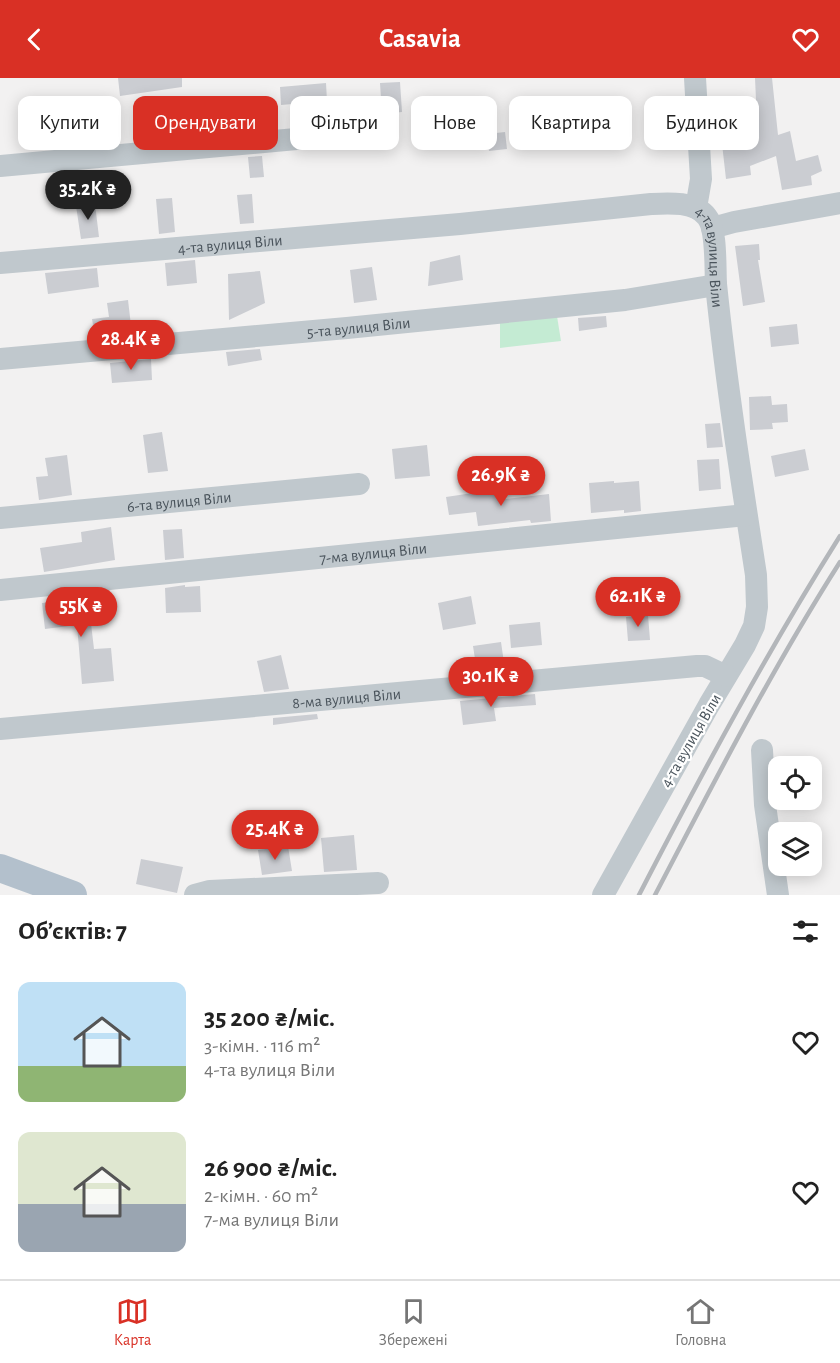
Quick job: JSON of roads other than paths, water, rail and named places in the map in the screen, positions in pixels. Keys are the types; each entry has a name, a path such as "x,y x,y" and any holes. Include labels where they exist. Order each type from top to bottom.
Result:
{"main road":[{"path":"0,868 73,895"}],"street":[{"path":"695,78 701,178 696,208"},
{"path":"0,166 290,140"},
{"name":"4-та вулиця Віли","path":"0,263 460,224 651,204 673,203 696,208 708,218 712,228 716,285 756,575 757,607 754,626 745,645 603,895"},
{"path":"712,228 840,203"},
{"name":"5-та вулиця Віли","path":"0,359 625,300 716,285"},
{"name":"6-та вулиця Віли","path":"0,518 359,484"},
{"name":"7-ма вулиця Віли","path":"0,590 747,515"},
{"name":"8-ма вулиця Віли","path":"0,729 697,666 705,666 726,676"},
{"path":"762,750 765,805 778,895"},
{"path":"195,895 210,891 378,884"}],"railway":[{"path":"639,895 736,713 840,536"},
{"path":"655,895 767,685 840,562"}]}
